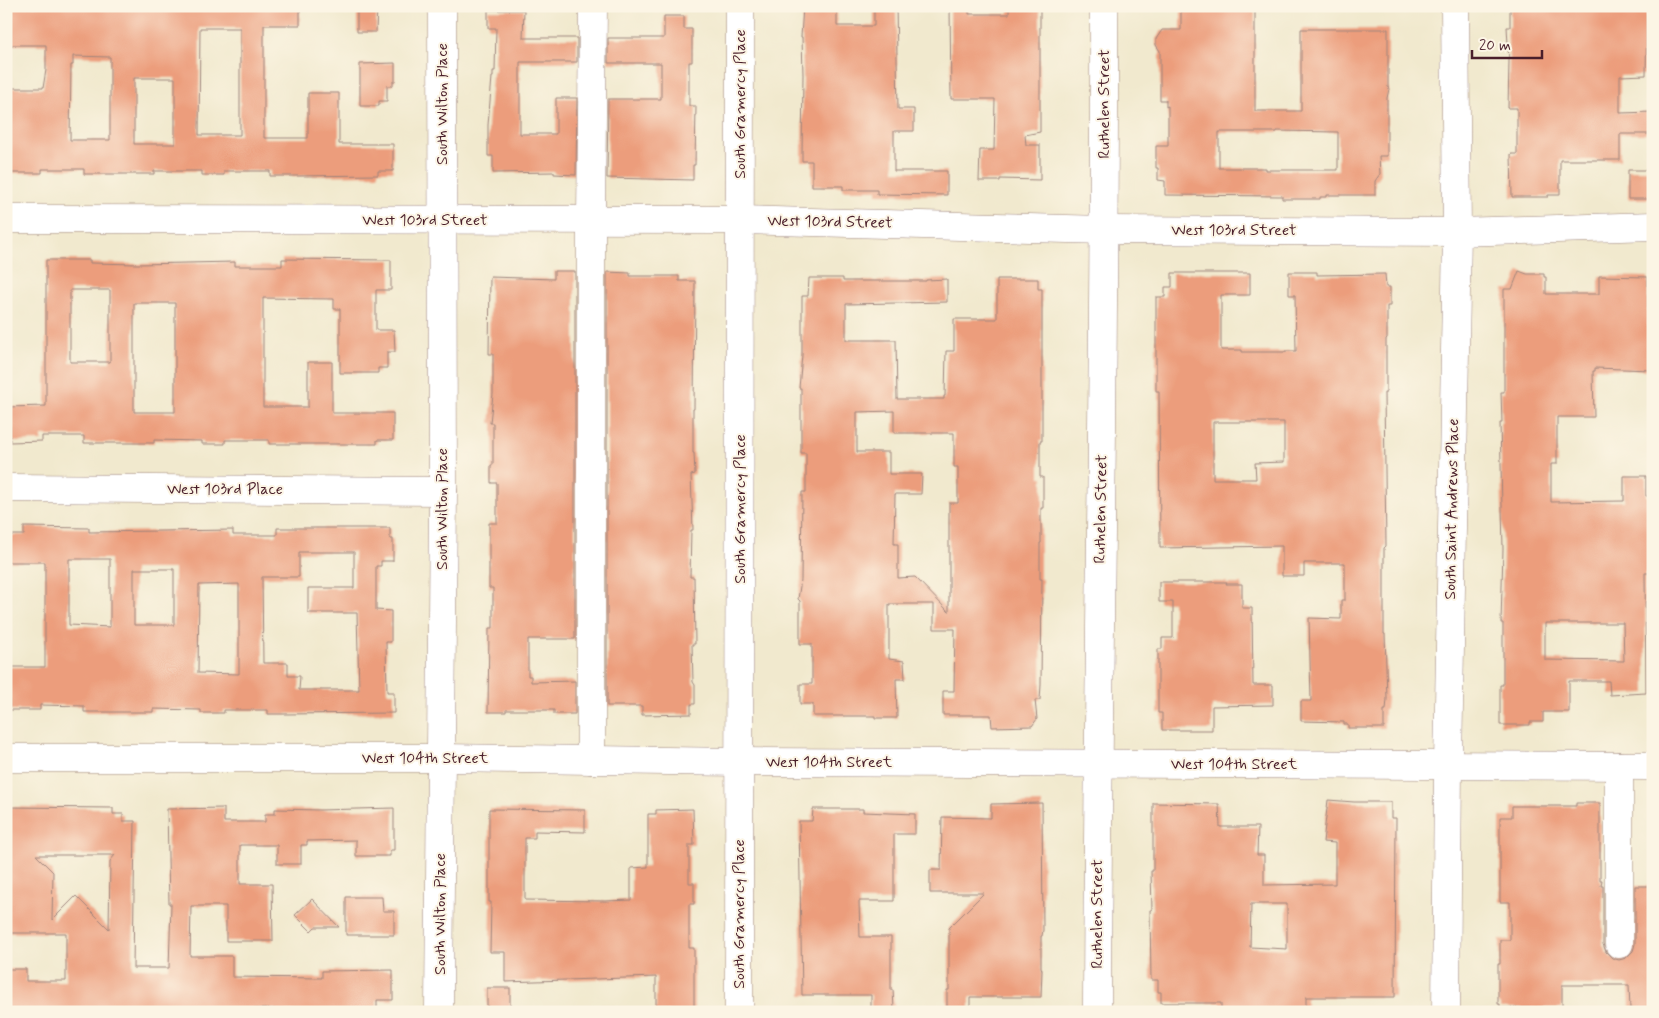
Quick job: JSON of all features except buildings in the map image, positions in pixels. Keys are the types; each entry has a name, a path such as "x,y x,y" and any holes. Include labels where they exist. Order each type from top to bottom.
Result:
{"street":[{"name":"South Wilton Place","path":"439,1012 443,491 442,6"},
{"path":"591,760 593,6"},
{"name":"South Gramercy Place","path":"740,6 740,1012"},
{"name":"Ruthelen Street","path":"1097,1012 1098,764 1105,230 1104,6"},
{"name":"South Saint Andrews Place","path":"1446,1012 1457,232 1455,6"},
{"name":"West 103rd Street","path":"6,219 740,220 1105,230 1457,232 1653,226"},
{"name":"West 103rd Place","path":"6,488 443,491"},
{"name":"West 104th Street","path":"6,758 440,758 740,762 1653,766"},
{"path":"1618,944 1620,766"}]}
